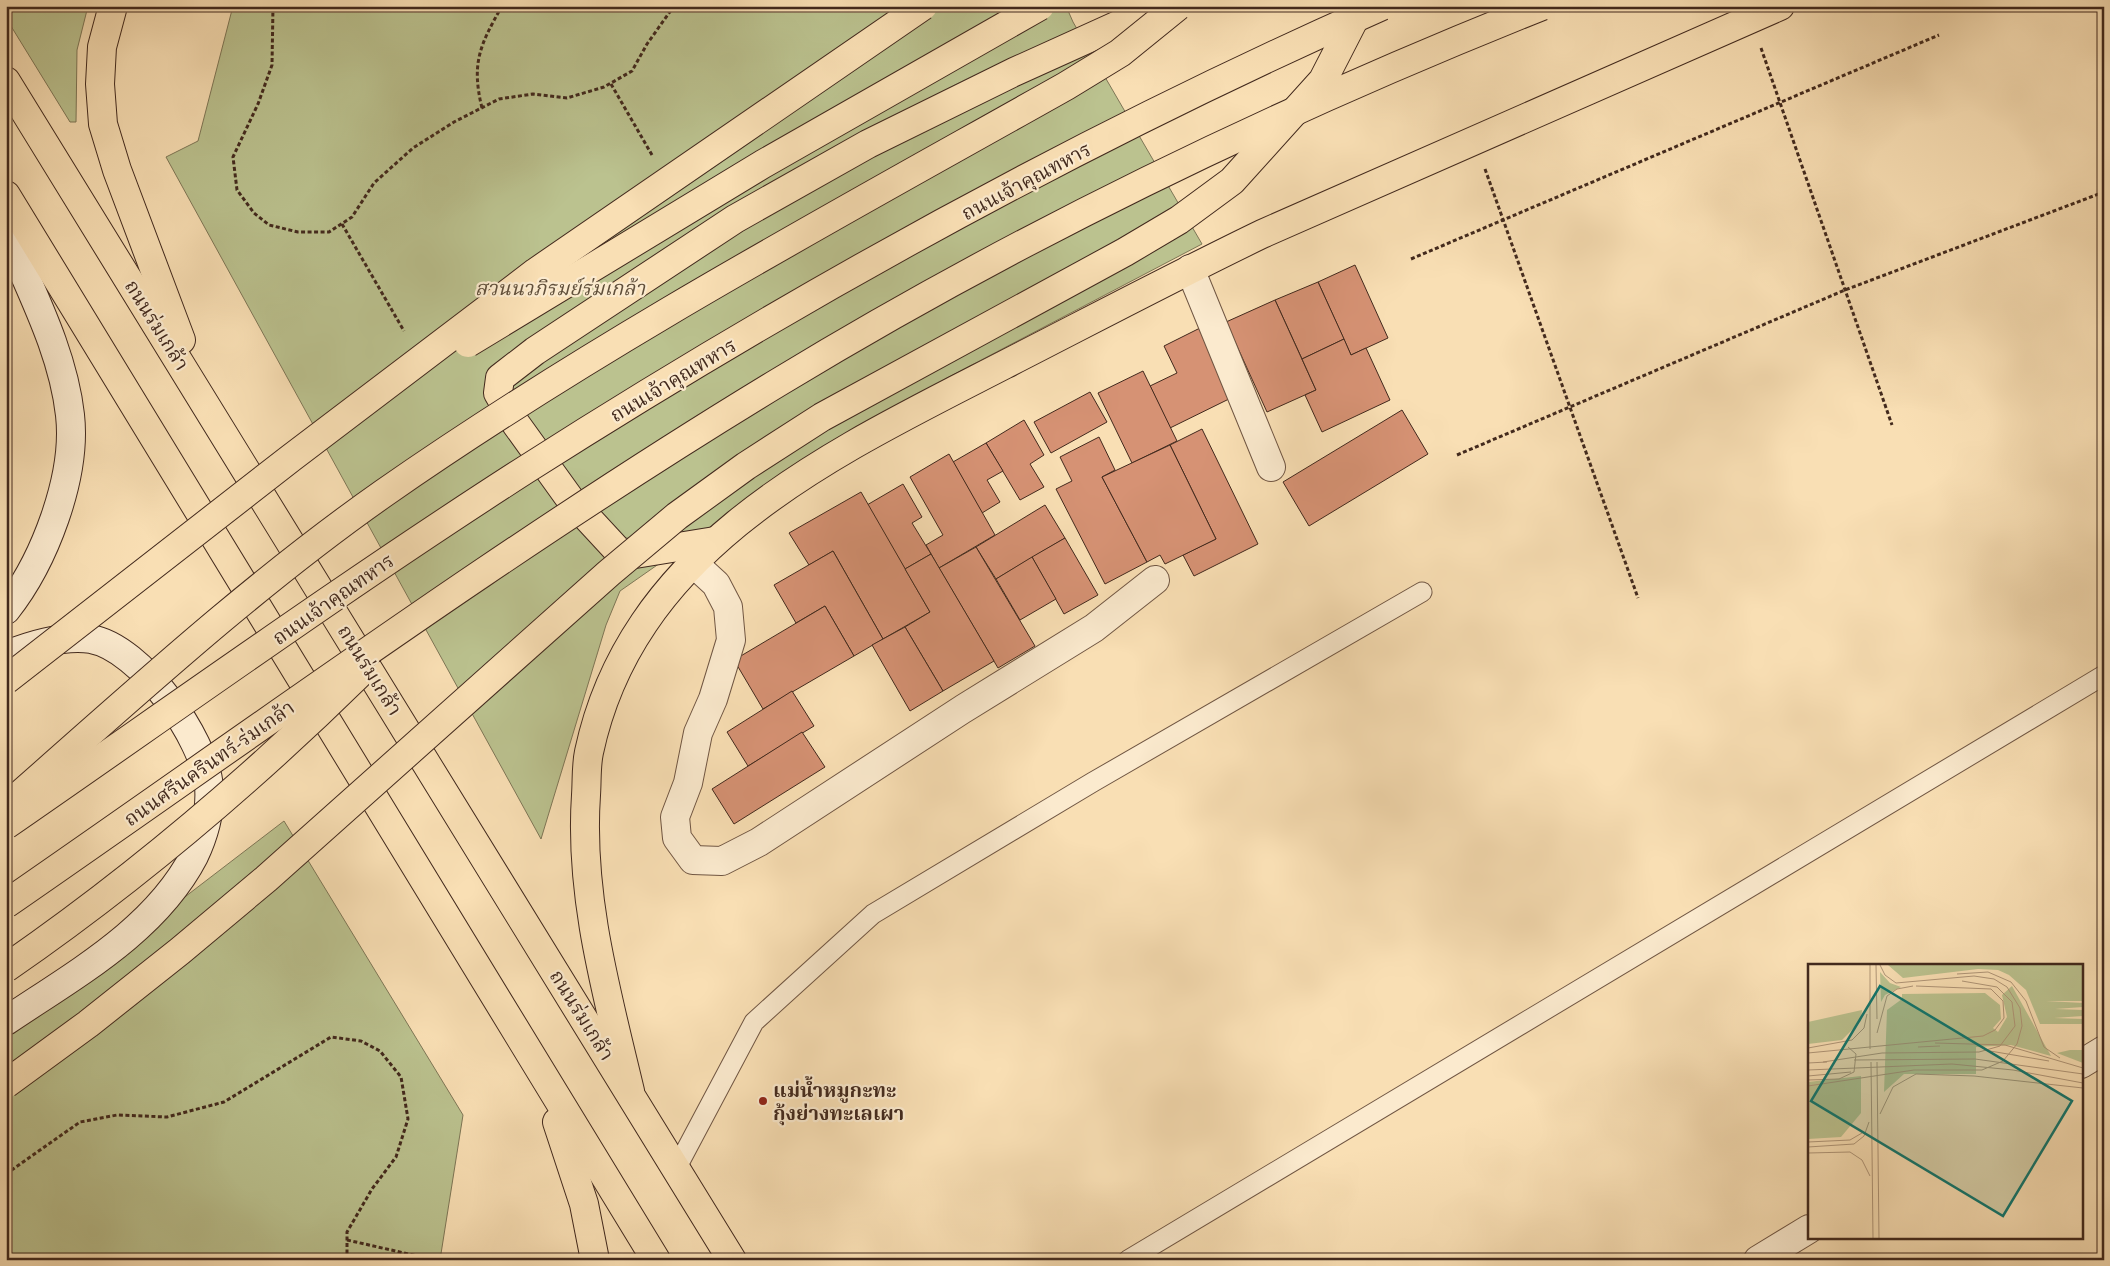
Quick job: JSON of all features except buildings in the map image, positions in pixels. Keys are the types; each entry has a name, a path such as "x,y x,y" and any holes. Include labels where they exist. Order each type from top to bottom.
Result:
{"main road":[{"path":"113,6 102,46 100,84 103,124 117,170 202,397"},
{"path":"6,680 291,458 544,266 924,6"},
{"path":"291,458 453,352 564,283 894,88 1040,6"},
{"path":"715,541 635,554 619,552 570,499 516,424 498,393 500,378 535,351 735,219 859,148 1014,72 1160,6"},
{"path":"6,807 239,604 382,495 579,366 709,287 1074,81 1120,53 1178,6"},
{"path":"6,1084 119,1000 252,891 609,573 684,510 746,466 822,417 1125,252 1179,220 1232,181 1323,80 1361,6"},
{"name":"ถนนเจ้าคุณทหาร","path":"6,825 455,516 710,356 908,244 1106,139 1327,30 1382,6"},
{"path":"6,968 178,837 318,714 411,622 686,440 796,372 960,279 1091,210 1362,81 1542,6"},
{"path":"630,1091 593,924 585,866 585,811 589,754 604,697 631,641 657,602 692,562 715,541 776,495 897,420 1190,269 1262,234 1780,6"},
{"name":"ถนนร่มเกล้า","path":"6,81 630,1091 732,1260"},
{"path":"6,194 656,1260"},
{"name":"ถนนศรีนครินทร์-ร่มเกล้า","path":"6,904 411,622"},
{"path":"531,1056 558,1123 584,1204 595,1260"},
{"path":"575,1260 584,1204"}],"street":[{"path":"6,232 51,342 62,378 70,416 68,455 50,531 32,572 6,610"},
{"path":"1190,269 1271,467"},
{"path":"692,562 716,584 728,607 731,640 713,699 698,734 688,783 674,817 677,838 693,860 722,861 760,842 963,709 1094,628 1155,580"},
{"path":"6,655 30,646 66,640 91,639 113,647 134,663 160,690 184,725 203,761 209,786 207,818 194,854 173,889 146,918 112,949 6,1021"},
{"path":"2082,1063 2104,1050"},
{"path":"1758,1260 1808,1230"}],"lane":[{"path":"676,1167 754,1022 873,914 1093,782 1422,592"},
{"path":"1128,1260 2104,675"}],"path":[{"path":"273,6 272,66 258,104 233,157 237,190 254,213 269,225 298,232 329,232 342,224 352,217 374,183 413,148 454,122 499,99 533,94 567,98 604,87 632,71 647,44 674,6"},
{"path":"482,108 476,82 482,42 502,6"},
{"path":"1751,19 1892,425"},
{"path":"1411,259 1939,35"},
{"path":"1474,140 1638,598"},
{"path":"1457,456 1845,290 2104,192"},
{"path":"342,224 409,338"},
{"path":"6,1174 80,1122 117,1116 167,1117 224,1102 331,1037 361,1041 380,1051 400,1077 408,1119 396,1157 372,1189 347,1232 347,1260"},
{"path":"347,1240 435,1260"}],"green space":[{"path":"6,6 88,6 77,50 76,122 70,122 6,18"},
{"name":"สวนนวภิรมย์ร่มเกล้า","path":"233,6 1066,6 1073,22 1202,244 947,378 776,482 620,591 606,625 541,839 166,157 198,141"},
{"path":"284,821 463,1115 440,1260 6,1260 6,1034"}],"place":[{"name":"แม่น้ำหมูกะทะ กุ้งย่างทะเลเผา","path":"763,1101"}]}
